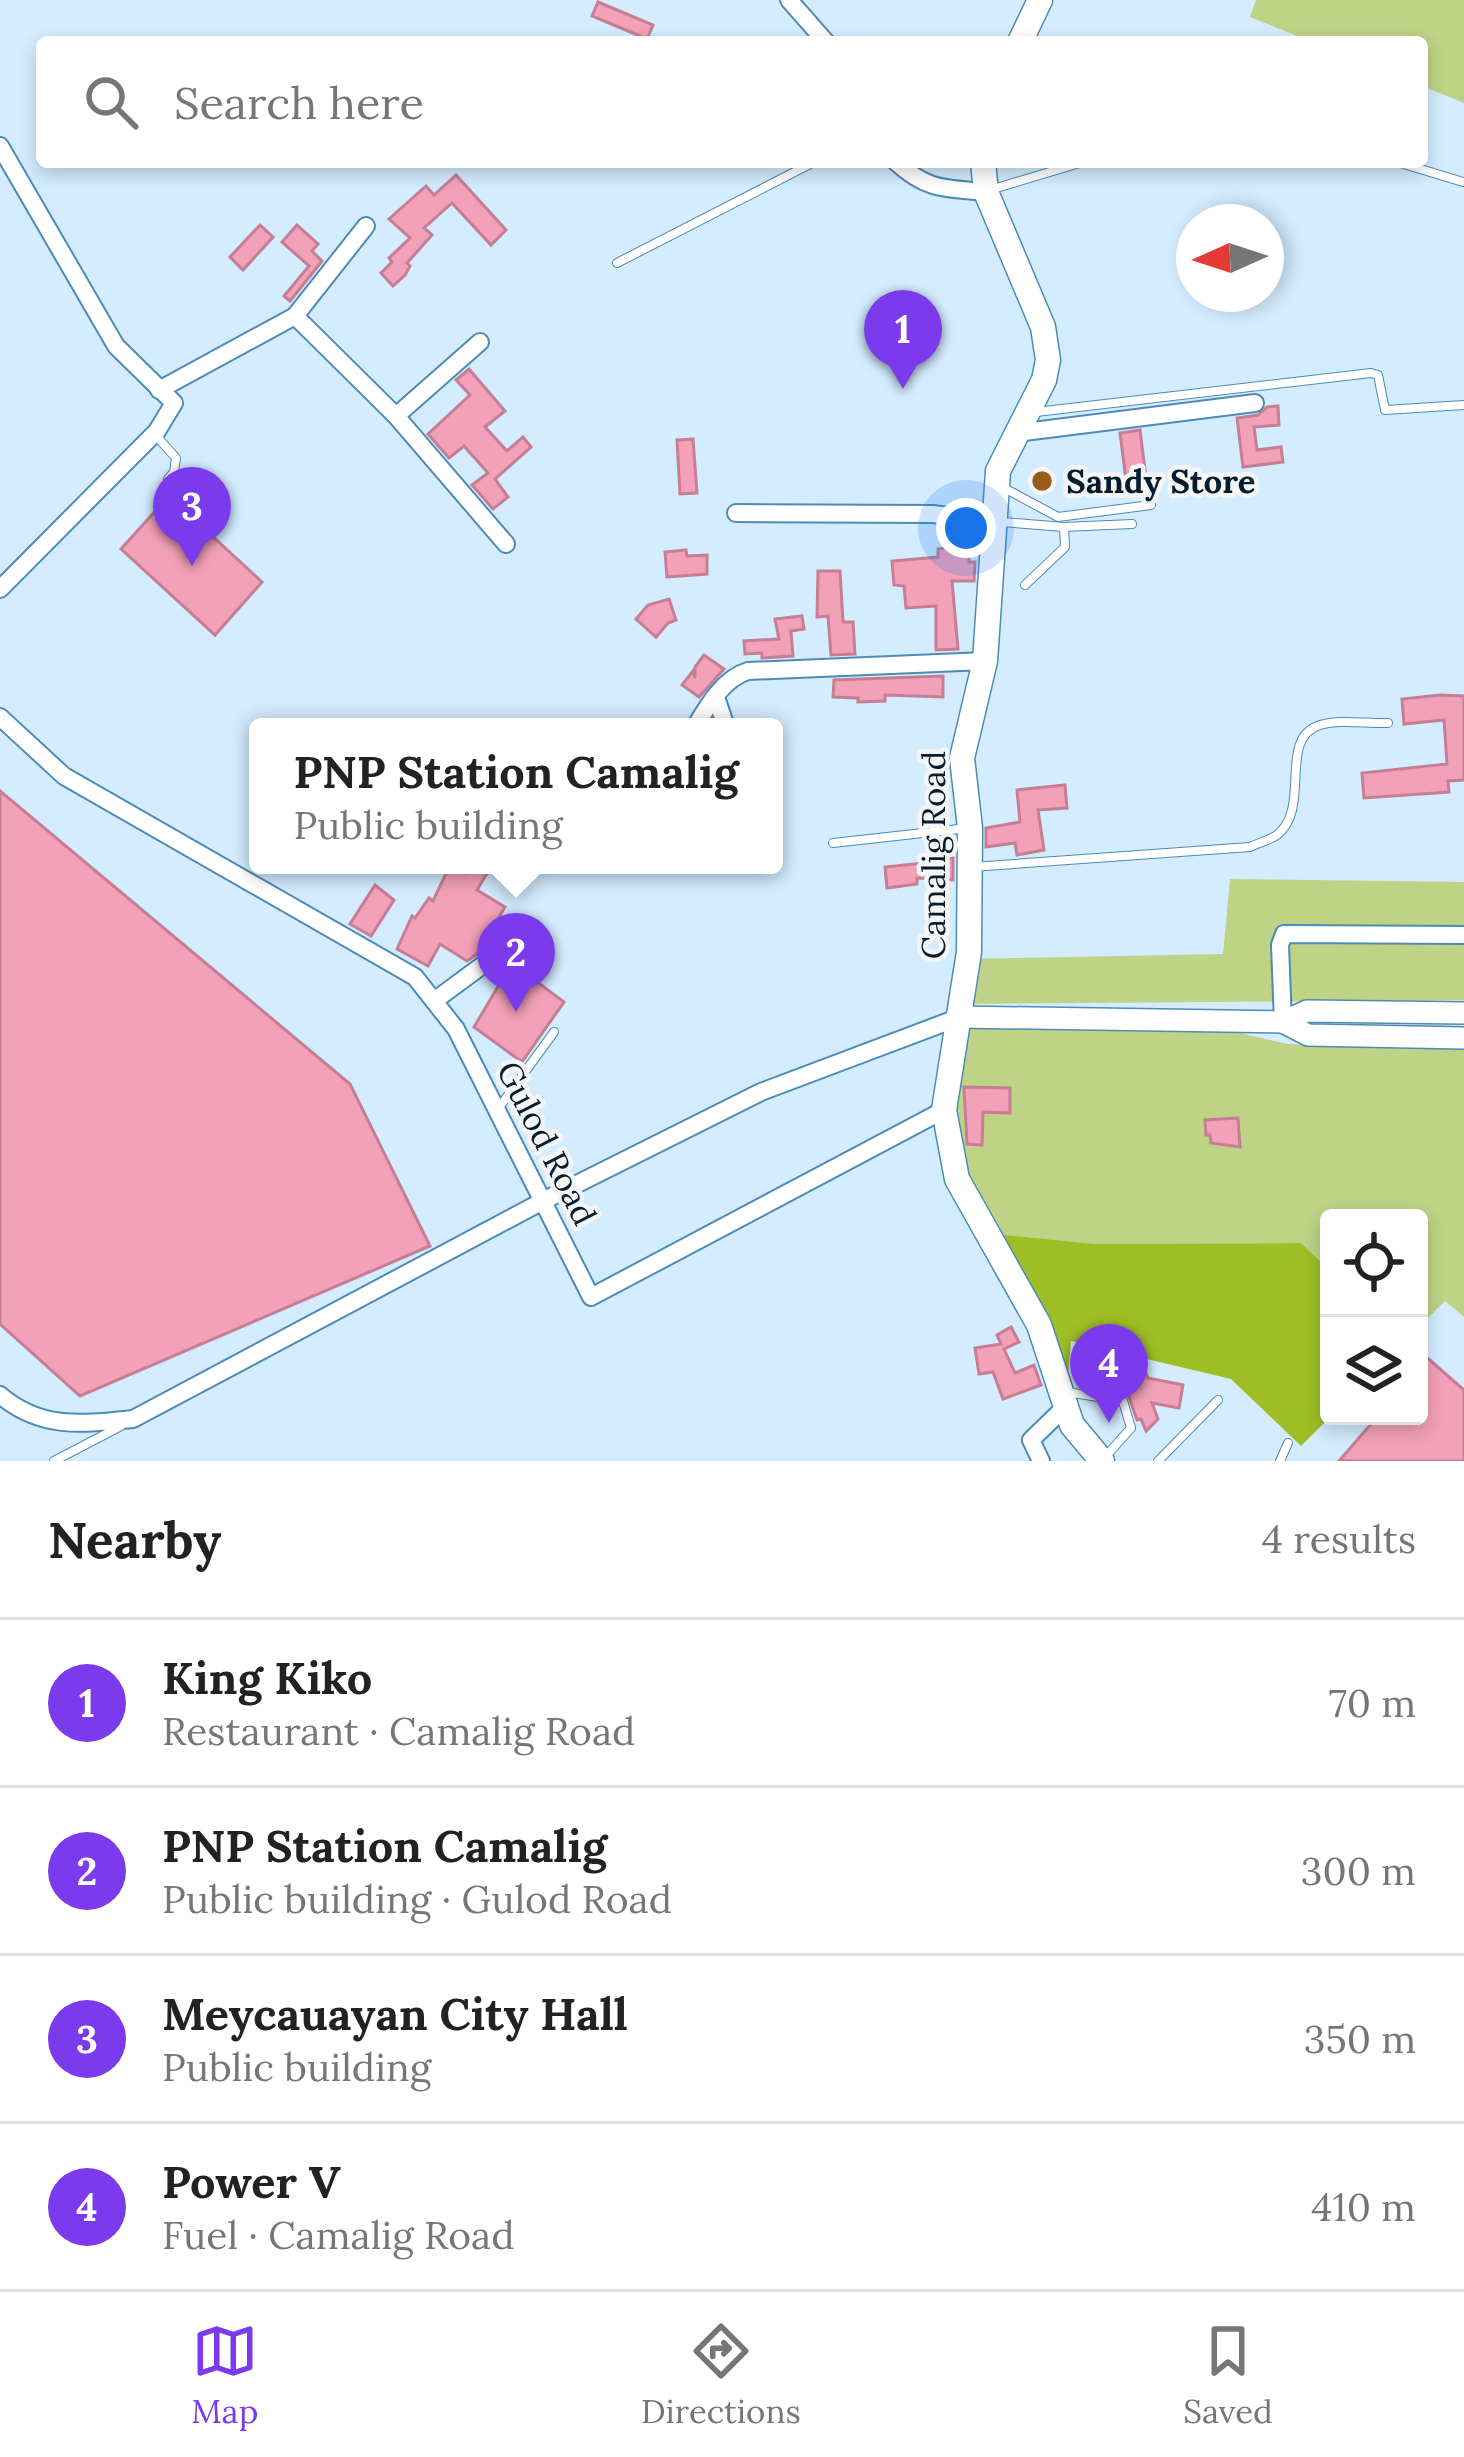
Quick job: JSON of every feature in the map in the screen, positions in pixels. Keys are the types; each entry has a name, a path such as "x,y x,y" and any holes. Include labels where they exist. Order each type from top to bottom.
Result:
{"main road":[{"path":"1023,36 1040,0"},
{"name":"Camalig Road","path":"984,168 986,192 1048,344 1044,380 1000,461 997,481 985,661 962,758 970,828 969,952 944,1110 956,1179 1039,1325 1079,1436 1102,1461"}],"street":[{"path":"789,0 821,36"},
{"path":"0,146 90,297 103,328 174,403 158,431 0,589"},
{"path":"902,168 917,182 932,187 986,192"},
{"path":"159,390 295,316 366,226"},
{"path":"295,316 396,416 506,544"},
{"path":"396,416 480,342"},
{"path":"1021,423 1255,403"},
{"path":"736,513 933,514 995,523"},
{"path":"701,718 734,675 748,671 985,661"},
{"path":"716,697 723,718"},
{"name":"Gulod Road","path":"0,717 64,776 415,977 456,1029 591,1297 944,1110"},
{"path":"1282,1022 1280,945 1284,934 1464,935"},
{"path":"434,1001 495,956"},
{"path":"0,1395 12,1405 64,1426 133,1419 543,1201 761,1092 960,1017 1282,1022 1307,1011 1464,1013"},
{"path":"1282,1022 1308,1035 1464,1038"},
{"path":"1041,1461 1031,1440 1062,1399"}],"lane":[{"path":"617,263 802,168"},
{"path":"986,192 1064,168"},
{"path":"1417,168 1463,182"},
{"path":"1021,423 1371,373 1378,375 1385,410 1464,405"},
{"path":"158,431 176,458 168,479"},
{"path":"997,481 1006,491 1058,517 1151,505"},
{"path":"995,523 1132,524"},
{"path":"1025,585 1065,547 1064,527"},
{"path":"970,867 1250,847 1278,834 1292,814 1295,755 1305,733 1321,725 1388,723"},
{"path":"833,843 970,828"},
{"path":"497,1111 554,1032"},
{"path":"1062,1399 1123,1401 1131,1428 1102,1461"},
{"path":"1158,1461 1218,1400"},
{"path":"54,1461 133,1419"},
{"path":"1280,1461 1288,1443"}],"green space":[{"path":"1256,0 1464,0 1464,103 1428,88 1428,36 1297,36 1250,17"},
{"path":"1230,879 1464,882 1464,1000 962,1004 967,959 1223,954"},
{"path":"958,1028 1235,1032 1287,1044 1464,1048 1464,1317 1445,1301 1428,1318 1428,1209 1320,1209 1320,1261 1301,1243 1095,1244 985,1233 946,1132"},
{"path":"985,1233 1095,1244 1301,1243 1320,1261 1322,1425 1301,1446 1231,1379 1071,1341 1065,1407"}],"building":[{"path":"598,2 653,25 648,36 640,36 592,16"},
{"path":"456,175 506,230 491,245 452,203 424,228 432,235 393,286 381,273 410,238 389,219 426,186 434,195"},
{"path":"260,225 273,237 243,270 230,257"},
{"path":"297,225 318,244 312,251 322,261 290,301 284,296 309,266 282,242"},
{"path":"469,369 505,411 485,427 507,451 523,437 531,447 495,479 508,497 493,509 472,485 488,473 464,446 449,458 428,434 470,395 456,380"},
{"path":"1278,406 1279,425 1254,427 1257,450 1281,447 1283,462 1243,467 1237,418"},
{"path":"1140,430 1146,478 1126,480 1120,433"},
{"path":"693,439 697,493 680,494 677,440"},
{"path":"169,496 262,582 215,635 121,549"},
{"path":"969,545 969,562 975,562 974,581 952,581 958,649 936,650 936,606 906,608 904,586 894,585 892,561 938,557 938,549"},
{"path":"686,550 687,556 707,555 707,574 667,577 665,552"},
{"path":"818,571 840,571 843,622 853,622 855,654 831,655 828,616 817,617"},
{"path":"669,599 676,620 656,637 636,619 648,605"},
{"path":"802,616 804,629 791,631 793,656 745,654 744,641 779,639 775,619"},
{"path":"704,655 724,669 699,697 682,685 693,671 695,678 695,667"},
{"path":"943,676 943,697 885,695 885,701 858,702 858,698 833,697 834,680"},
{"path":"1464,696 1464,780 1448,781 1449,792 1364,798 1362,773 1447,764 1444,720 1404,724 1402,699"},
{"path":"1065,785 1067,808 1038,810 1044,850 1017,855 1015,843 986,847 986,828 1020,822 1017,790"},
{"path":"0,791 350,1084 430,1246 80,1396 0,1324"},
{"path":"933,858 953,858 953,880 917,878 917,884 887,888 885,867 933,862"},
{"path":"446,874 487,874 477,890 505,907 477,954 467,961 440,944 428,966 397,949 412,916 429,898 433,901"},
{"path":"375,885 394,900 371,936 350,924"},
{"path":"512,963 564,1002 522,1062 474,1027"},
{"path":"964,1087 1010,1088 1010,1113 983,1112 982,1145 967,1144"},
{"path":"1238,1118 1240,1147 1211,1143 1205,1120"},
{"path":"1011,1327 1019,1342 1004,1349 1015,1373 1034,1365 1041,1385 1003,1399 993,1372 979,1374 975,1348 1001,1344 997,1335"},
{"path":"1428,1358 1464,1390 1464,1461 1339,1461 1370,1425 1428,1425"},
{"path":"1104,1369 1144,1370 1148,1378 1183,1385 1179,1408 1152,1403 1158,1419 1146,1431 1141,1419 1137,1420 1122,1377 1108,1382"}],"place":[{"name":"King Kiko","path":"903,389"},
{"name":"Sandy Store","path":"1042,481"},
{"name":"Meycauayan City Hall","path":"192,566"},
{"name":"PNP Station Camalig","path":"516,1012"},
{"name":"Power V","path":"1109,1423"}]}
